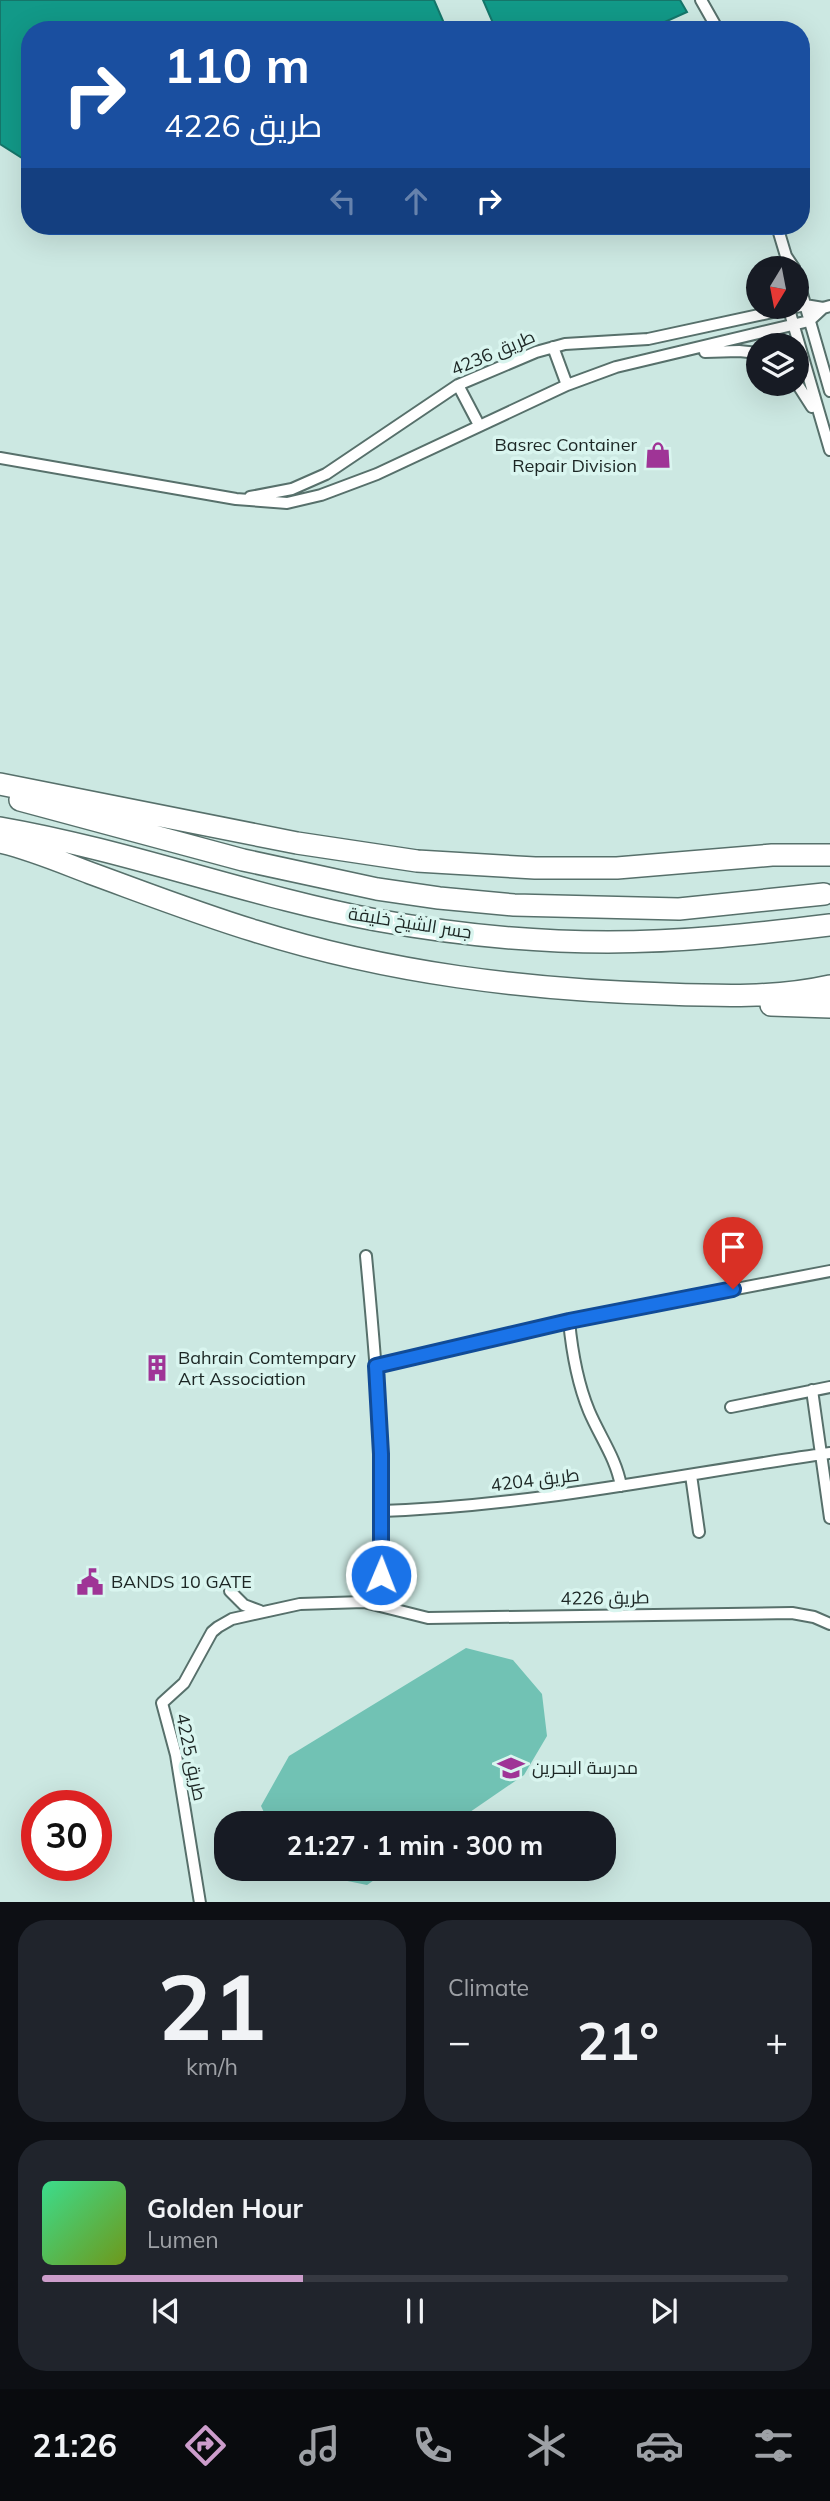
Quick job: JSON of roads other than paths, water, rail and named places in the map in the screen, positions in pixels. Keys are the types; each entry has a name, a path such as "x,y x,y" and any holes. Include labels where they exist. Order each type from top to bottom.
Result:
{"highway":[{"path":"0,784 297,843 418,861 535,868 617,868 772,855 830,855"},
{"name":"جسر الشيخ خليفة","path":"0,794 256,863 377,889 439,898 540,906 679,909 824,894"},
{"name":"جسر الشيخ خليفة","path":"0,828 73,843 302,904 436,930 606,942 685,940 830,925"},
{"path":"0,842 254,931 321,951 387,966 541,989 693,995 782,994 830,986"},
{"path":"772,855 830,844"},
{"path":"693,995 738,1003 830,1007"}],"street":[{"path":"701,0 713,21"},
{"path":"779,235 784,256"},
{"path":"809,305 827,307"},
{"path":"827,307 809,321 830,391"},
{"name":"طريق 4236","path":"236,499 292,489 326,474 458,385 553,347 648,339 746,317"},
{"path":"791,319 830,450"},
{"name":"طريق 4236","path":"0,458 236,499 287,503 321,495 377,474 567,385 616,368 809,321"},
{"path":"553,347 567,385"},
{"path":"681,353 746,352"},
{"path":"458,385 479,425"},
{"path":"805,396 820,419"},
{"path":"366,1256 376,1366 382,1511 380,1606"},
{"path":"376,1366 569,1321 830,1270"},
{"path":"569,1321 580,1385 589,1410 614,1460 621,1486"},
{"path":"731,1407 830,1387"},
{"path":"812,1390 825,1453 830,1518"},
{"name":"طريق 4204","path":"382,1511 502,1502 825,1453"},
{"path":"691,1475 699,1532"},
{"path":"230,1591 244,1605 266,1612"},
{"name":"طريق 4226","path":"162,1703 184,1683 212,1632 232,1619 317,1602 364,1602 428,1618 792,1613 814,1617 830,1624"},
{"name":"طريق 4225","path":"162,1703 176,1755 200,1902"}],"place":[{"name":"Basrec Container Repair Division","path":"658,455"},
{"name":"Bahrain Comtempary Art Association","path":"157,1368"},
{"name":"BANDS 10 GATE","path":"90,1582"},
{"name":"مدرسة البحرين","path":"511,1768"}]}
